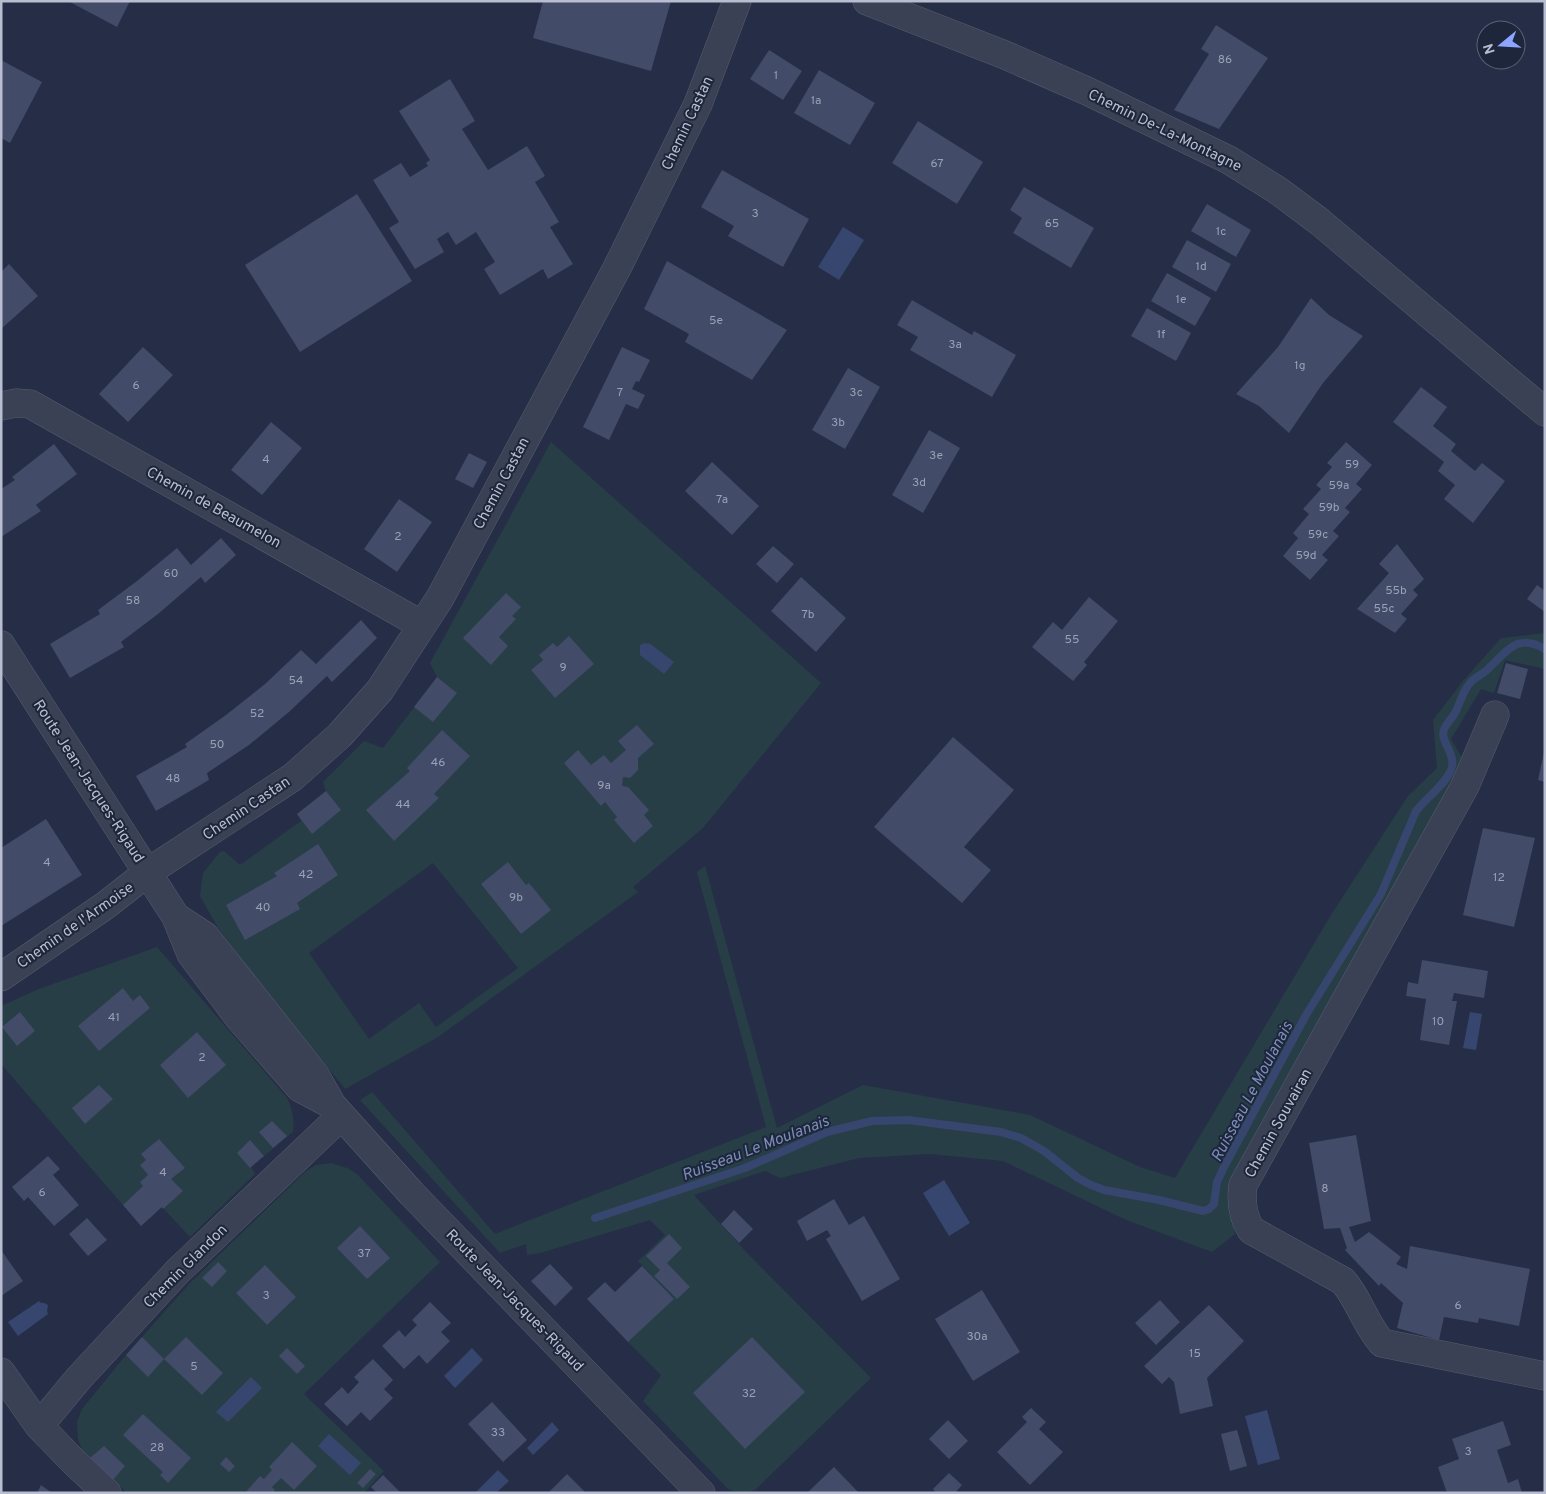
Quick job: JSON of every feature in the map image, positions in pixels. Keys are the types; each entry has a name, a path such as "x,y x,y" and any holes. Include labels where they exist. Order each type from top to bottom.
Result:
{"street":[{"name":"Chemin Castan","path":"148,872 293,777 333,741 380,690 440,598 617,268 698,104 738,1"},
{"name":"Chemin De-La-Montagne","path":"867,1 1087,91 1229,160 1277,190 1320,222 1545,412"},
{"name":"Chemin de Beaumelon","path":"1,406 16,403 30,404 422,625"},
{"name":"Route Jean-Jacques-Rigaud","path":"1,644 176,917 191,954 239,1018 300,1088 337,1110 412,1194 701,1493"},
{"name":"Chemin Souvairan","path":"1495,715 1465,786 1243,1186 1242,1196 1246,1221 1251,1230 1343,1281 1351,1290 1372,1332 1382,1343 1545,1376"},
{"name":"Chemin de l'Armoise","path":"1,977 106,905 148,872"},
{"name":"Chemin Glandon","path":"39,1426 79,1378 178,1271 337,1110"},
{"path":"1,1372 39,1426 108,1493"}],"shaded area":[{"path":"551,442 821,683 703,828 633,887 638,892 438,1037 345,1089 218,928 200,896 203,873 220,852 224,851 240,865 301,821 297,814 326,791 323,782 364,741 383,748 437,677 430,663","holes":["433,863 518,968 436,1027 419,1003 369,1039 309,953"]},
{"path":"1545,633 1545,669 1505,660 1494,693 1481,689 1451,739 1466,764 1229,1191 1235,1234 1212,1252 1124,1219 1003,1161 930,1154 859,1158 780,1178 765,1171 694,1195 748,1254 871,1378 755,1490 741,1492 728,1489 643,1401 661,1375 628,1342 673,1299 638,1261 665,1235 650,1220 540,1253 527,1255 526,1244 500,1253 360,1100 372,1092 495,1234 766,1127 697,872 705,866 777,1128 863,1085 1030,1115 1140,1167 1175,1178 1331,915 1408,796 1437,768 1433,720 1463,681 1501,638"},
{"path":"157,947 288,1099 293,1119 293,1132 251,1167 255,1174 190,1237 162,1207 141,1226 1,1064 1,1006 39,989"},
{"path":"331,1163 347,1168 357,1174 440,1262 304,1394 384,1471 364,1493 127,1493 83,1452 78,1440 77,1422 82,1409 126,1355 190,1283 306,1171 316,1165"}],"water":[{"path":"843,227 864,240 839,280 818,267"},
{"path":"649,643 674,662 664,674 640,655 640,645"},
{"path":"1470,1012 1482,1014 1476,1050 1463,1048"},
{"path":"944,1180 970,1223 949,1236 923,1193"},
{"path":"39,1301 48,1305 48,1314 18,1336 8,1322"},
{"path":"472,1348 483,1360 455,1388 444,1376"},
{"path":"251,1377 262,1388 228,1422 216,1412"},
{"path":"1267,1410 1280,1459 1258,1465 1245,1416"},
{"path":"552,1422 559,1430 533,1455 527,1448"},
{"path":"329,1434 361,1463 350,1475 318,1446"},
{"path":"498,1470 509,1481 496,1493 475,1493"}],"building":[{"path":"68,1 130,1 117,27"},
{"path":"543,1 671,1 651,71 533,38"},
{"path":"1216,25 1268,58 1219,129 1174,110 1209,54 1201,49"},
{"path":"769,50 802,71 783,100 750,79"},
{"path":"1,60 42,82 10,143 1,138"},
{"path":"819,70 875,103 850,145 794,113"},
{"path":"450,79 475,121 462,129 488,170 527,146 545,176 535,182 559,222 550,227 573,264 548,279 543,269 500,295 484,269 495,262 476,232 456,245 448,232 437,239 444,252 415,269 389,228 399,222 373,180 401,163 410,177 428,166 426,163 430,160 399,111"},
{"path":"918,121 983,162 957,204 892,163"},
{"path":"722,170 809,219 783,267 728,236 734,226 701,207"},
{"path":"1024,187 1094,228 1071,268 1013,233 1022,218 1010,210"},
{"path":"357,194 412,281 300,352 245,265"},
{"path":"1207,204 1251,230 1236,257 1191,231"},
{"path":"1187,240 1231,264 1216,292 1172,267"},
{"path":"667,261 787,330 752,380 685,342 689,334 644,309"},
{"path":"9,264 38,296 1,329 1,272"},
{"path":"1167,273 1211,298 1195,326 1151,301"},
{"path":"1311,298 1329,315 1363,336 1323,383 1289,433 1259,406 1236,394 1278,347"},
{"path":"912,300 972,335 974,331 1016,355 992,397 910,350 918,337 897,325"},
{"path":"1147,308 1191,333 1176,361 1131,336"},
{"path":"143,347 173,375 128,422 99,394"},
{"path":"622,347 650,360 639,382 636,381 632,389 645,395 638,409 626,404 609,440 583,427"},
{"path":"848,368 880,387 845,449 812,430"},
{"path":"1421,387 1447,407 1433,426 1456,444 1451,451 1475,471 1482,463 1505,481 1473,523 1444,499 1455,485 1438,471 1444,462 1393,422"},
{"path":"271,422 302,448 262,495 231,470"},
{"path":"929,430 960,448 923,513 892,495"},
{"path":"1346,442 1372,465 1356,484 1362,489 1345,508 1350,512 1333,531 1339,536 1322,555 1328,560 1310,580 1283,556 1298,538 1293,533 1309,514 1303,509 1321,489 1316,485 1332,467 1327,463"},
{"path":"54,444 77,474 36,505 41,511 1,537 1,489 15,480 12,477"},
{"path":"469,453 487,462 473,488 455,479"},
{"path":"712,462 759,506 732,535 685,491"},
{"path":"399,499 432,522 397,572 364,549"},
{"path":"221,538 236,555 205,583 201,577 158,614 121,642 124,647 70,678 50,644 100,614 98,610 177,548 191,565"},
{"path":"1397,544 1424,579 1413,590 1418,595 1401,614 1407,619 1395,633 1357,609 1389,573 1379,564"},
{"path":"773,546 794,564 777,583 756,564"},
{"path":"801,577 846,618 816,652 771,611"},
{"path":"1537,585 1545,591 1545,612 1527,599"},
{"path":"506,593 521,607 512,616 516,619 499,637 508,646 491,665 463,638"},
{"path":"1089,597 1118,621 1084,662 1087,665 1073,681 1032,647 1053,622 1062,630"},
{"path":"361,620 377,638 332,682 327,676 289,712 249,745 207,773 209,780 156,811 136,776 187,747 185,744 265,684 301,650 316,664"},
{"path":"569,636 594,664 555,698 531,670 543,660 539,655 553,643 557,647"},
{"path":"1506,663 1528,669 1520,699 1497,693"},
{"path":"437,677 457,693 433,722 414,707"},
{"path":"637,725 654,744 638,758 638,770 630,778 623,777 622,786 628,787 649,810 644,815 653,826 634,843 614,820 617,817 605,802 601,806 564,763 578,750 591,765 604,755 611,763 626,750 618,741"},
{"path":"442,730 470,756 434,794 439,798 394,841 366,810 410,771 407,768"},
{"path":"953,737 1014,790 964,847 991,870 962,903 874,827"},
{"path":"1545,752 1545,782 1538,780"},
{"path":"326,791 341,810 312,834 297,814"},
{"path":"46,819 82,875 1,926 1,848"},
{"path":"1483,828 1535,838 1514,927 1463,915"},
{"path":"318,844 338,875 297,903 300,909 245,940 226,905 277,876 274,873"},
{"path":"508,862 526,885 529,883 551,910 521,934 481,884"},
{"path":"1422,960 1488,971 1484,998 1454,993 1452,1001 1457,1001 1449,1045 1420,1040 1426,999 1406,996 1408,982 1418,984"},
{"path":"123,988 133,1001 140,995 150,1008 99,1051 78,1026"},
{"path":"20,1012 35,1031 17,1046 2,1027"},
{"path":"197,1032 226,1065 188,1098 160,1065"},
{"path":"99,1085 113,1099 85,1124 72,1108"},
{"path":"272,1121 287,1136 273,1148 259,1132"},
{"path":"1356,1135 1371,1221 1349,1227 1355,1242 1369,1232 1401,1257 1396,1264 1407,1269 1410,1246 1530,1269 1519,1326 1479,1318 1478,1323 1444,1317 1439,1340 1397,1328 1403,1303 1381,1283 1379,1286 1345,1250 1347,1248 1340,1228 1324,1229 1309,1143"},
{"path":"159,1139 185,1168 171,1179 183,1191 141,1226 123,1205 143,1186 140,1182 148,1175 140,1165 146,1160 141,1154"},
{"path":"250,1140 264,1156 250,1168 237,1153"},
{"path":"48,1156 60,1169 53,1175 79,1205 54,1226 28,1197 24,1201 12,1187"},
{"path":"834,1199 849,1225 864,1216 900,1279 862,1301 826,1239 831,1236 827,1230 807,1241 797,1221"},
{"path":"734,1210 753,1229 739,1243 721,1224"},
{"path":"87,1218 107,1240 88,1256 69,1234"},
{"path":"360,1226 390,1258 367,1279 337,1248"},
{"path":"669,1234 682,1248 667,1263 690,1287 677,1299 654,1276 660,1270 646,1256"},
{"path":"1,1250 23,1281 1,1296"},
{"path":"218,1262 227,1271 212,1287 202,1278"},
{"path":"550,1264 573,1288 555,1306 531,1281"},
{"path":"265,1265 296,1297 267,1325 236,1293"},
{"path":"642,1266 674,1299 628,1342 587,1299 605,1282 615,1292"},
{"path":"982,1290 1020,1352 973,1381 935,1319"},
{"path":"1160,1300 1180,1322 1156,1345 1135,1323"},
{"path":"430,1302 451,1323 441,1332 450,1341 427,1364 419,1355 404,1369 382,1346 399,1330 405,1337 417,1325 412,1320"},
{"path":"1209,1305 1244,1341 1207,1378 1213,1406 1180,1414 1174,1382 1169,1377 1162,1384 1144,1366"},
{"path":"142,1337 164,1359 148,1377 126,1355"},
{"path":"186,1337 223,1373 202,1395 164,1359"},
{"path":"752,1337 805,1392 745,1449 693,1393"},
{"path":"287,1348 305,1366 297,1374 279,1356"},
{"path":"373,1359 393,1380 384,1389 393,1398 370,1421 361,1412 347,1426 324,1404 342,1387 348,1394 359,1382 354,1377"},
{"path":"492,1402 527,1440 503,1462 468,1424"},
{"path":"1031,1408 1046,1422 1039,1429 1063,1452 1030,1485 997,1452 1027,1422 1022,1417"},
{"path":"143,1414 191,1458 168,1483 160,1475 163,1472 123,1435"},
{"path":"948,1420 968,1441 949,1459 929,1439"},
{"path":"1503,1421 1511,1445 1497,1450 1508,1483 1518,1479 1522,1493 1447,1493 1438,1467 1459,1459 1452,1439"},
{"path":"1237,1430 1247,1466 1230,1471 1221,1434"},
{"path":"292,1442 317,1466 294,1490 281,1478 272,1487 275,1490 273,1493 245,1493 260,1476 264,1479 272,1470 269,1467"},
{"path":"104,1446 125,1466 113,1480 90,1458"},
{"path":"226,1457 235,1466 229,1472 220,1464"},
{"path":"834,1467 859,1493 807,1493"},
{"path":"370,1469 376,1474 363,1488 357,1483"},
{"path":"949,1473 962,1485 955,1493 936,1493 933,1489"},
{"path":"567,1474 586,1493 548,1493"},
{"path":"383,1475 401,1493 377,1493 371,1487"},
{"path":"41,1485 52,1493 37,1493"}],"waterway":[{"name":"Ruisseau Le Moulanais","path":"595,1218 745,1168 827,1132 872,1121 908,1120 1001,1132 1021,1138 1044,1151 1078,1178 1104,1190 1159,1200 1203,1211 1209,1209 1214,1204 1217,1182 1224,1167 1306,1015 1381,894 1416,811 1444,781 1451,770 1452,758 1443,732 1456,711 1466,688 1502,655 1520,643 1536,644 1545,649"}]}
